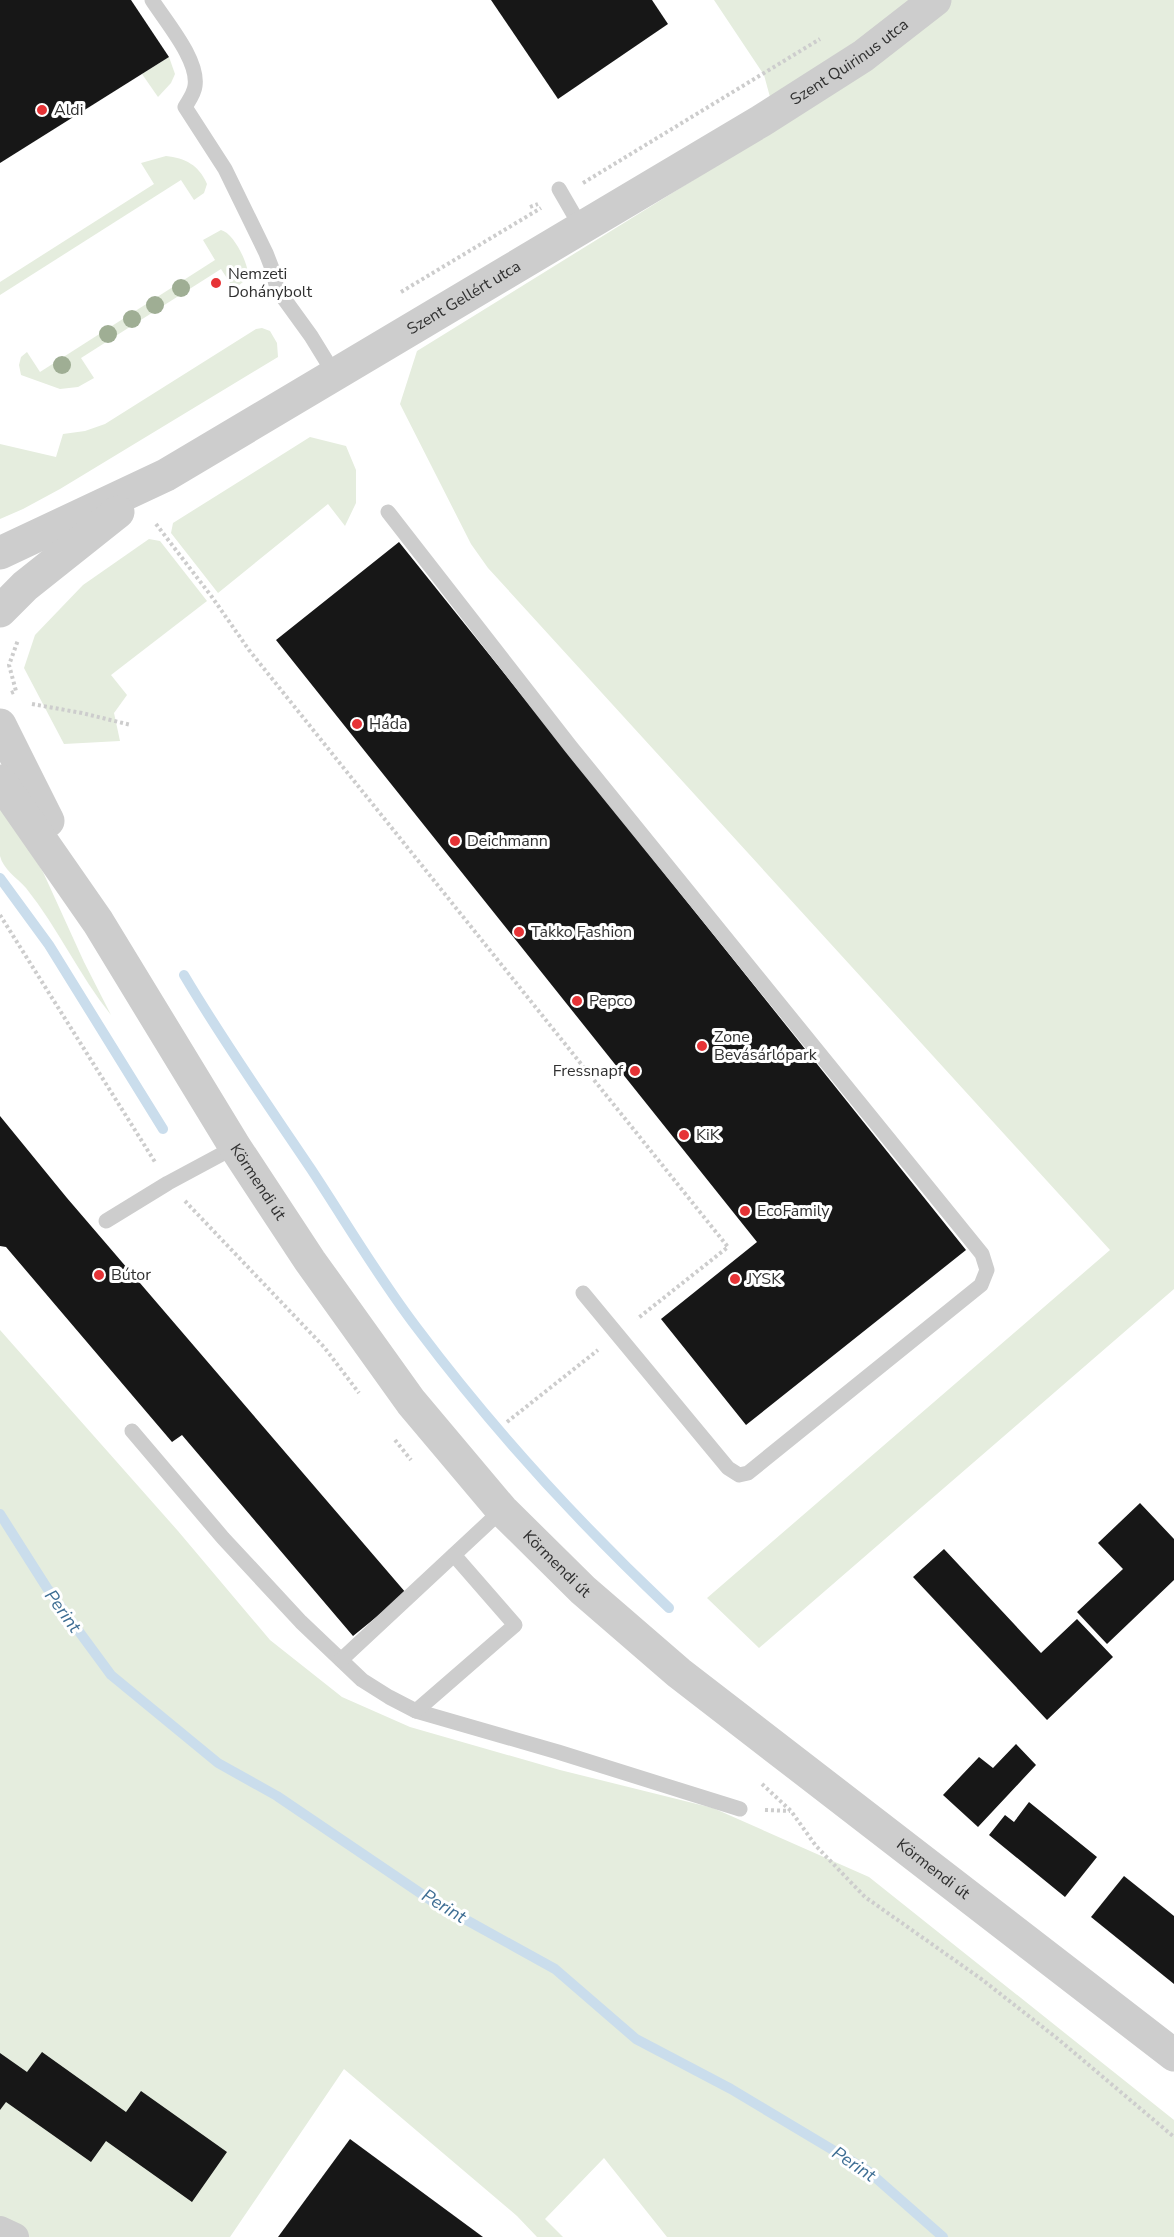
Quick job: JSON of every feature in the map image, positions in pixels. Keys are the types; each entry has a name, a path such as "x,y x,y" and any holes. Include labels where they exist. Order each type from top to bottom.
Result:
{"street":[{"name":"Szent Quirinus utca","path":"761,120 863,56 935,0"},
{"name":"Szent Gellért utca","path":"0,553 166,475 761,120"},
{"name":"Szent Gellért utca","path":"0,611 25,586 166,475"},
{"name":"Körmendi út","path":"0,725 98,922"},
{"name":"Körmendi út","path":"0,781 98,922 235,1147 310,1261 411,1402 502,1510 598,1603 680,1673 1174,2055"},
{"path":"0,2230 15,2237"}],"lane":[{"path":"152,0 193,67 195,88 185,107 225,169 266,253 277,289 311,336 335,375"},
{"path":"561,192 581,227"},
{"path":"388,512 564,738 982,1254 987,1270 981,1285 748,1473 739,1475 728,1468 583,1293"},
{"path":"106,1221 168,1183 235,1147"},
{"path":"132,1431 223,1539 340,1660 363,1680 416,1711 558,1752 740,1809"},
{"path":"340,1660 502,1510"},
{"path":"416,1711 514,1624 454,1555"}],"path":[{"path":"530,207 561,192 828,34"},
{"path":"156,524 249,650 728,1247 507,1422"},
{"path":"32,704 131,725"},
{"path":"761,1782 791,1811 816,1846 865,1897 980,1978 1058,2039 1174,2137"}],"green space":[{"path":"714,0 1174,0 1174,1289 759,1648 707,1598 1110,1250 488,568 471,544 400,404 417,351 787,122 770,97 764,75"},
{"path":"169,57 175,74 171,83 158,97 142,74"},
{"path":"166,156 185,161 196,167 207,184 204,193 194,200 181,180 0,295 0,282 154,184 141,163"},
{"path":"221,230 236,243 244,258 248,273 248,278 234,289 221,269 81,358 94,378 78,387 60,389 21,375 19,365 21,357 27,352 40,372 215,260 203,240"},
{"path":"262,328 270,331 277,343 278,357 60,489 0,519 0,444 56,457 63,434 85,431 105,424 256,329"},
{"path":"310,437 346,446 356,470 356,503 345,526 328,504 218,593 171,533 173,523"},
{"path":"149,539 160,541 207,601 111,675 127,695 114,713 120,741 64,744 24,668 35,635 83,585"},
{"path":"0,804 43,872 111,1015 99,1000 38,903 2,861 0,856"},
{"path":"0,1330 178,1531 270,1640 342,1697 410,1727 560,1770 713,1808 869,1877 1174,2120 1174,2237 667,2237 604,2158 545,2219 563,2237 537,2237 517,2216 344,2069 230,2237 0,2237"}],"building":[{"name":"Aldi","path":"0,0 131,0 169,57 0,163"},
{"path":"491,0 652,0 668,24 558,99"},
{"name":"Zone Bevásárlópark","path":"399,542 966,1250 746,1425 661,1319 757,1242 276,640"},
{"path":"0,1116 67,1198 406,1593 353,1636 182,1435 172,1442 6,1247 0,1246"},
{"path":"1140,1503 1174,1539 1174,1580 1107,1644 1077,1612 1123,1569 1098,1543"},
{"path":"944,1549 1041,1653 1077,1619 1113,1657 1047,1720 913,1577"},
{"path":"1016,1744 1036,1765 978,1827 943,1795 979,1757 993,1768"},
{"path":"1029,1802 1097,1857 1065,1897 989,1835 1005,1815 1014,1822"},
{"path":"1124,1876 1174,1916 1174,1984 1091,1917"},
{"path":"42,2052 126,2112 141,2091 227,2152 192,2202 106,2141 91,2162 6,2102 0,2110 0,2053 27,2072"},
{"path":"350,2139 483,2237 278,2237"}],"waterway":[{"path":"0,878 49,945 163,1129"},
{"path":"184,975 230,1049 417,1328 505,1438 601,1542 669,1608"},
{"name":"Perint","path":"0,1514 47,1588 111,1675 218,1763 277,1796 432,1901 555,1969 636,2039 731,2089 868,2171 943,2237"}],"place":[{"name":"Aldi","path":"42,110"},
{"name":"Nemzeti Dohánybolt","path":"216,283"},
{"name":"Háda","path":"357,724"},
{"name":"Deichmann","path":"455,841"},
{"name":"Takko Fashion","path":"519,932"},
{"name":"Pepco","path":"577,1001"},
{"name":"Zone Bevásárlópark","path":"702,1046"},
{"name":"Fressnapf","path":"635,1071"},
{"name":"KiK","path":"684,1135"},
{"name":"EcoFamily","path":"745,1211"},
{"name":"Bútor","path":"99,1275"},
{"name":"JYSK","path":"735,1279"}]}
